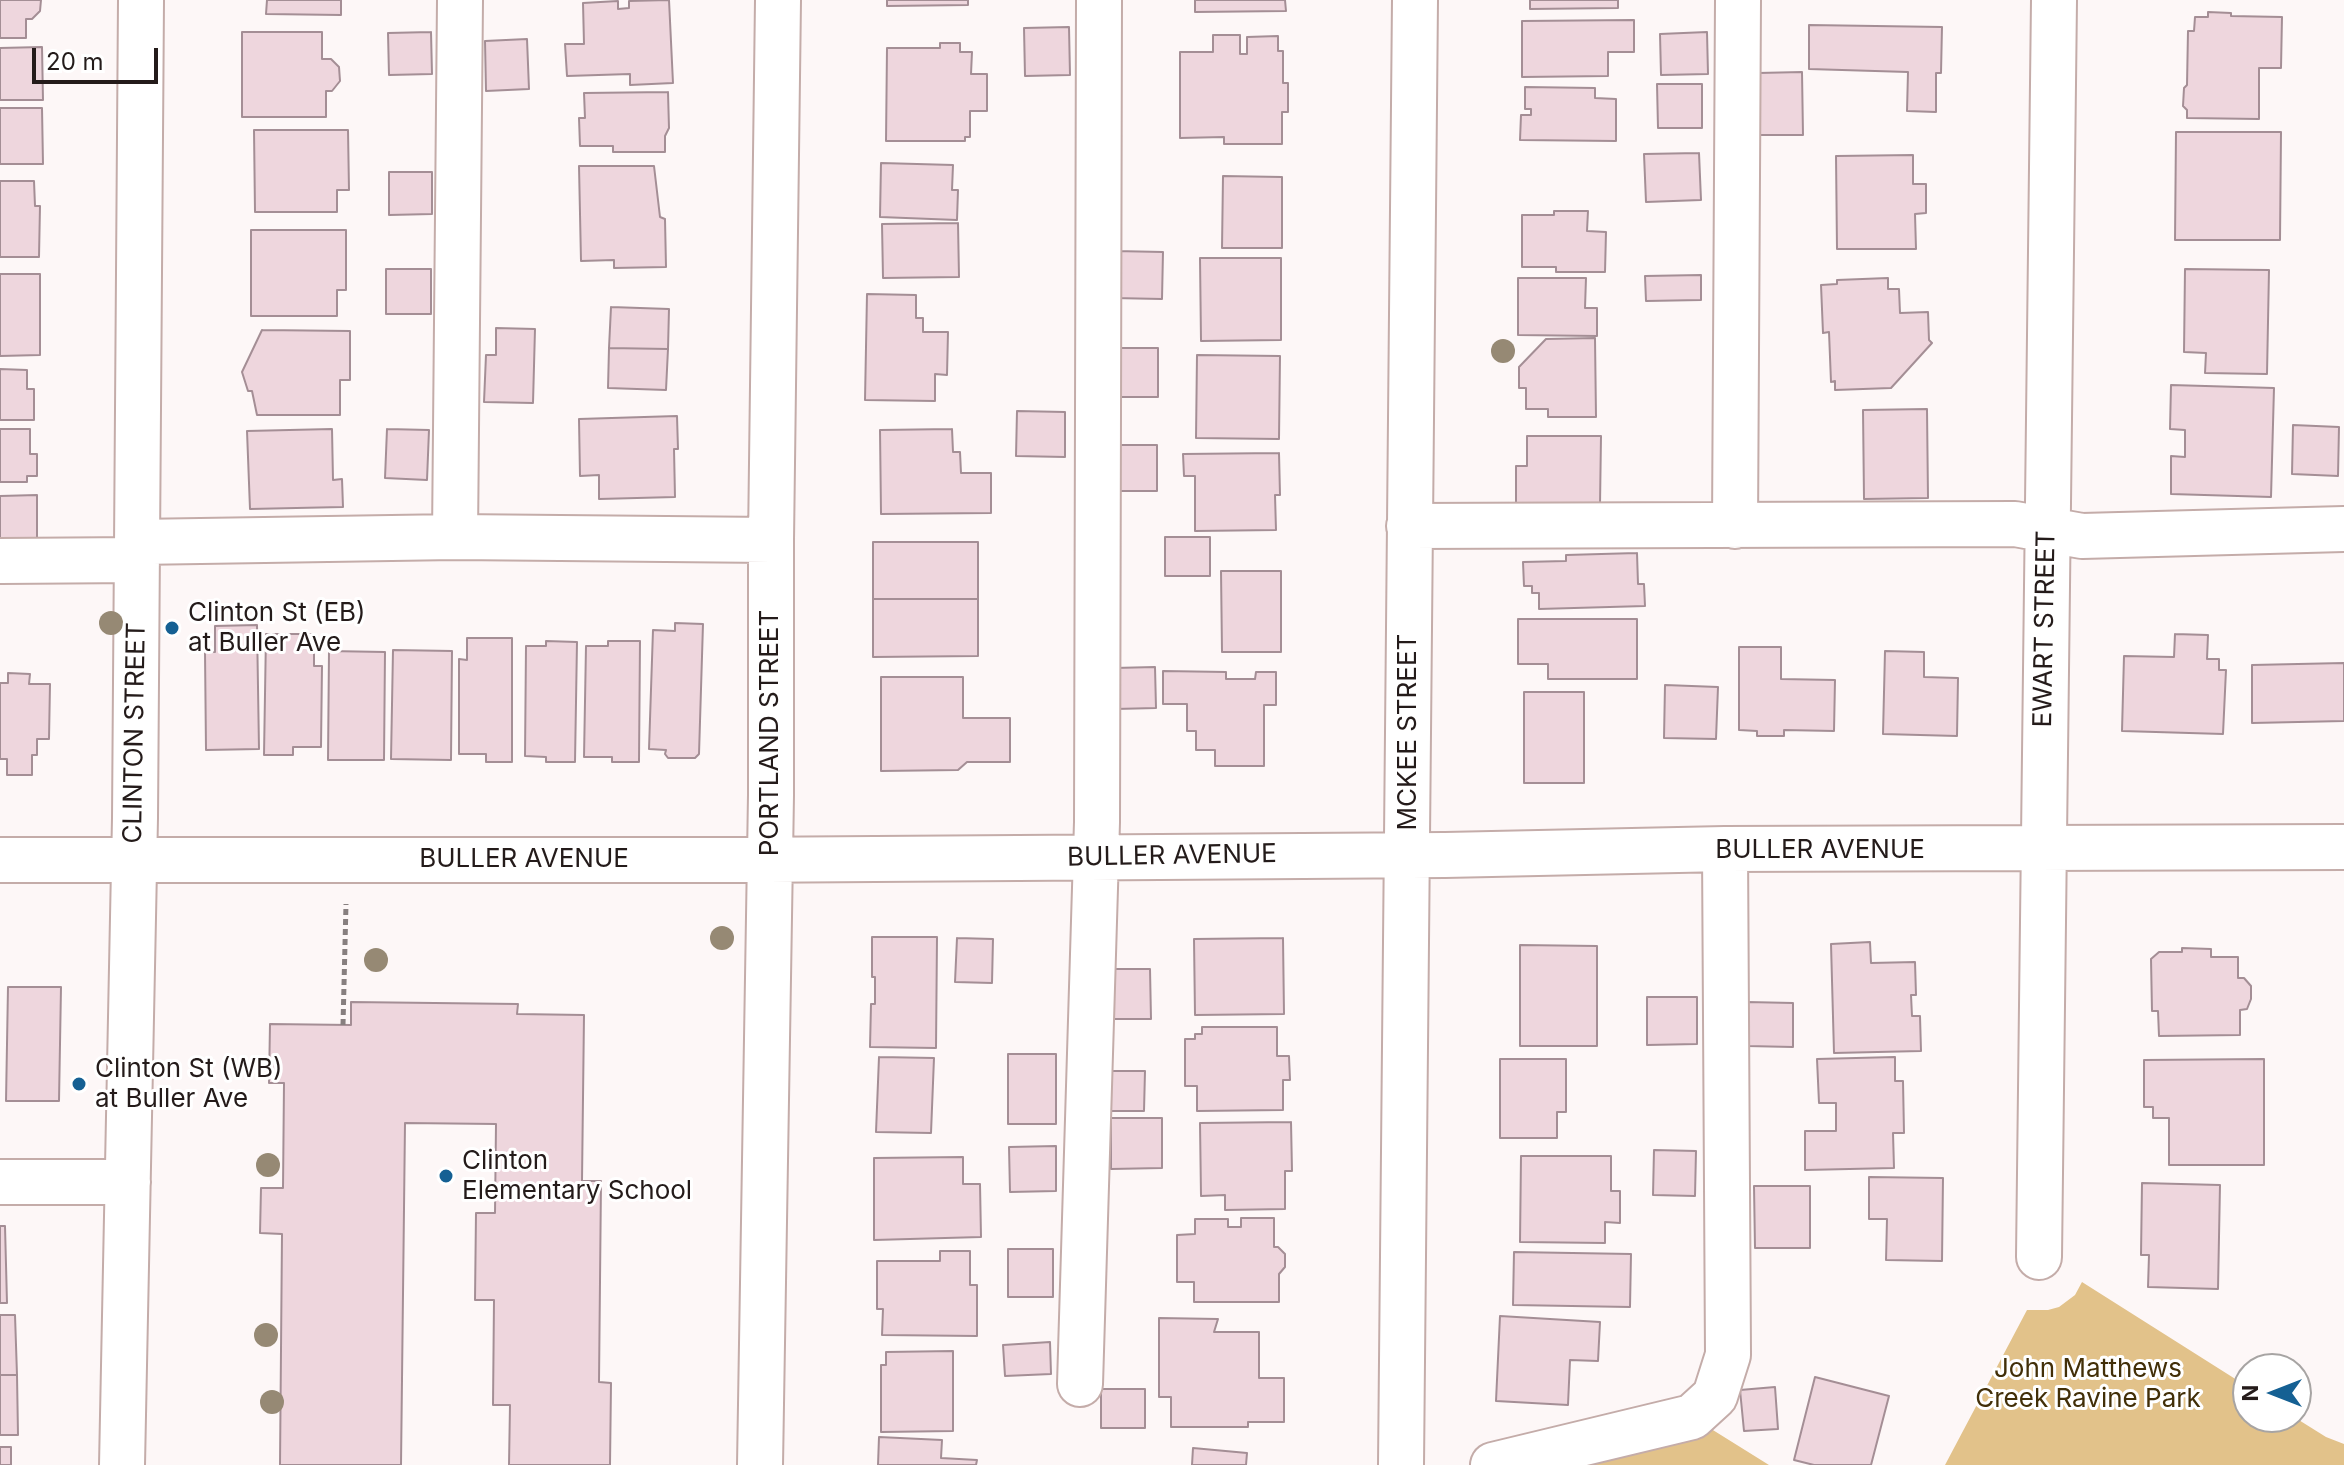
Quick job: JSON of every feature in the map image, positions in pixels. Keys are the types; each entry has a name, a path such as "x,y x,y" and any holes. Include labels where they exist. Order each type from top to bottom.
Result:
{"street":[{"name":"CLINTON STREET","path":"122,1465 137,551 141,0"},
{"path":"455,537 460,0"},
{"name":"PORTLAND STREET","path":"760,1465 778,0"},
{"path":"1080,1384 1096,857 1099,0"},
{"name":"MCKEE STREET","path":"1401,1465 1415,0"},
{"path":"1735,526 1738,0"},
{"name":"EWART STREET","path":"2039,1257 2054,0"},
{"path":"1409,526 2015,524 2082,536 2344,529"},
{"path":"0,561 137,551 455,537 771,540"},
{"name":"BULLER AVENUE","path":"0,860 769,859 1407,855 1725,849 2344,847"},
{"path":"1493,1465 1692,1417 1715,1396 1728,1355 1725,849"},
{"path":"0,1182 128,1182"}],"path":[{"path":"343,1025 347,891"}],"green space":[{"name":"John Matthews Creek Ravine Park","path":"2082,1282 2232,1377 2232,1433 2312,1433 2312,1428 2344,1444 2344,1465 1945,1465 2027,1310 2059,1307 2075,1295"},
{"path":"1692,1417 1769,1465 1491,1465"}],"building":[{"path":"0,0 41,0 40,11 32,19 26,19 26,38 0,38"},
{"path":"267,0 341,0 341,15 266,14"},
{"path":"669,0 673,83 630,85 630,74 567,76 565,44 584,44 583,3 618,1 618,9 629,8 629,1"},
{"path":"887,0 968,0 968,5 887,6"},
{"path":"1195,0 1285,0 1286,11 1195,12"},
{"path":"1530,0 1618,0 1618,8 1530,9"},
{"path":"2208,12 2231,13 2231,16 2282,17 2281,68 2259,68 2259,119 2187,118 2187,110 2183,106 2187,85 2188,31 2194,31 2195,17 2208,17"},
{"path":"1634,20 1634,52 1608,52 1608,76 1522,77 1522,21"},
{"path":"1809,25 1942,27 1941,73 1936,73 1936,112 1907,111 1908,72 1809,69"},
{"path":"1069,27 1070,75 1025,76 1024,28"},
{"path":"242,32 322,32 322,59 331,59 339,67 340,81 332,91 326,91 326,117 242,117"},
{"path":"431,32 432,74 389,75 388,33"},
{"path":"1707,32 1708,74 1661,75 1660,34"},
{"path":"1213,35 1240,35 1240,54 1247,54 1247,37 1278,36 1278,51 1283,51 1283,83 1288,83 1288,112 1282,112 1282,144 1224,144 1224,137 1180,138 1180,52 1213,52"},
{"path":"527,39 529,89 486,91 485,41"},
{"path":"940,43 960,43 960,52 972,52 971,74 987,74 987,111 970,111 970,137 965,137 965,141 886,141 887,48 940,48"},
{"path":"42,47 43,100 0,100 0,48"},
{"path":"1802,72 1803,135 1759,135 1758,73"},
{"path":"1657,84 1702,84 1702,128 1658,128"},
{"path":"1525,87 1595,88 1595,98 1616,99 1616,141 1520,140 1521,115 1531,115 1531,109 1525,109"},
{"path":"668,92 669,128 665,136 665,152 613,152 613,146 580,146 579,118 585,118 584,93"},
{"path":"0,108 42,108 43,164 0,164"},
{"path":"254,130 348,130 349,190 337,190 337,212 255,212"},
{"path":"2176,132 2281,132 2280,240 2175,240"},
{"path":"1699,153 1701,200 1646,202 1644,154"},
{"path":"1913,155 1913,184 1926,184 1926,213 1915,214 1916,249 1837,249 1836,156"},
{"path":"881,163 953,165 952,190 958,190 957,220 880,217"},
{"path":"579,166 654,166 660,217 665,219 666,267 614,268 614,260 581,261"},
{"path":"389,172 432,172 432,214 389,215"},
{"path":"1223,176 1282,177 1282,248 1222,248"},
{"path":"0,181 34,181 35,206 40,206 39,257 0,257"},
{"path":"1554,211 1588,211 1587,231 1606,232 1605,272 1556,272 1556,267 1522,267 1522,215 1554,215"},
{"path":"958,223 959,277 883,278 882,224"},
{"path":"251,230 346,230 346,290 337,290 337,316 251,316"},
{"path":"1115,251 1163,252 1162,299 1113,298"},
{"path":"1200,258 1281,258 1281,340 1201,341"},
{"path":"386,269 431,269 431,314 386,314"},
{"path":"2185,269 2269,270 2267,374 2205,373 2206,353 2184,352"},
{"path":"0,274 40,274 40,355 0,356"},
{"path":"1701,275 1701,300 1646,301 1645,276"},
{"path":"1518,278 1586,278 1585,308 1597,308 1597,336 1518,335"},
{"path":"1888,278 1888,289 1899,289 1900,313 1928,312 1929,340 1932,343 1891,388 1835,390 1835,381 1831,382 1829,332 1823,333 1821,285 1837,284 1837,280"},
{"path":"867,294 916,295 916,318 923,318 923,332 948,332 947,375 935,374 935,401 865,400"},
{"path":"611,307 669,309 668,349 609,348"},
{"path":"496,328 535,329 533,403 484,402 486,355 496,355"},
{"path":"262,330 350,331 350,380 340,380 340,415 257,415 252,391 248,391 242,372"},
{"path":"1595,338 1596,417 1548,417 1548,409 1526,409 1526,388 1519,388 1519,367 1546,339"},
{"path":"609,348 668,349 666,390 608,388"},
{"path":"1116,348 1158,348 1158,397 1116,397"},
{"path":"1197,355 1280,356 1279,439 1196,438"},
{"path":"0,369 27,370 27,389 34,389 34,420 0,420"},
{"path":"2171,385 2274,388 2271,497 2171,494 2171,456 2185,457 2185,430 2170,429"},
{"path":"1927,409 1928,498 1864,499 1863,410"},
{"path":"1017,411 1065,412 1065,457 1016,456"},
{"path":"677,416 675,497 599,499 599,475 580,476 579,419"},
{"path":"2293,425 2339,427 2338,476 2292,474"},
{"path":"0,429 30,429 30,454 37,454 37,476 27,476 27,482 0,482"},
{"path":"332,429 333,480 342,479 343,507 250,509 247,431"},
{"path":"387,429 429,430 427,480 385,478"},
{"path":"952,429 953,452 960,452 961,473 991,473 991,513 881,514 880,430"},
{"path":"1527,436 1601,436 1600,505 1516,504 1516,466 1527,466"},
{"path":"1116,445 1157,445 1157,491 1116,491"},
{"path":"1279,453 1280,495 1275,495 1276,530 1195,531 1195,476 1184,476 1183,454"},
{"path":"37,495 37,546 0,547 0,496"},
{"path":"1165,537 1210,537 1210,576 1165,576"},
{"path":"873,542 978,542 978,599 873,599"},
{"path":"1637,553 1638,584 1644,584 1645,606 1539,609 1539,593 1532,593 1532,586 1524,586 1523,562 1566,561 1566,555"},
{"path":"1221,571 1281,571 1281,652 1222,652"},
{"path":"873,599 978,599 978,656 873,657"},
{"path":"1518,619 1637,619 1637,679 1548,679 1548,664 1518,664"},
{"path":"675,623 703,624 699,754 695,758 668,758 666,750 649,749 653,630 675,631"},
{"path":"257,625 259,749 206,750 205,652 215,652 215,626"},
{"path":"266,634 314,634 314,666 322,666 321,747 293,747 293,755 264,755"},
{"path":"2175,634 2208,635 2207,659 2219,659 2219,670 2226,670 2223,734 2122,731 2124,656 2174,657"},
{"path":"467,638 512,638 512,762 486,762 486,754 459,754 459,659 467,660"},
{"path":"546,641 577,642 575,762 546,762 546,757 525,756 526,646 546,646"},
{"path":"608,641 640,641 639,762 612,762 612,757 584,757 586,646 608,646"},
{"path":"1739,647 1781,647 1781,679 1835,680 1834,731 1784,730 1784,736 1757,736 1757,731 1739,730"},
{"path":"393,650 452,651 451,760 391,759"},
{"path":"329,651 385,652 384,760 328,760"},
{"path":"1885,651 1924,652 1924,677 1958,678 1957,736 1883,734"},
{"path":"2344,663 2344,721 2252,723 2252,665"},
{"path":"1155,667 1156,708 1115,709 1114,668"},
{"path":"1163,671 1226,672 1226,679 1255,679 1256,672 1276,672 1276,705 1264,705 1264,766 1215,766 1215,750 1196,750 1196,731 1187,731 1187,704 1163,704"},
{"path":"8,673 30,674 29,684 50,684 49,739 37,739 37,755 32,755 32,775 7,775 7,759 0,759 0,683 8,683"},
{"path":"881,677 963,677 963,718 1010,718 1010,762 967,762 958,770 881,771"},
{"path":"1665,685 1718,687 1716,739 1664,738"},
{"path":"1524,692 1584,692 1584,783 1524,783"},
{"path":"872,937 937,937 936,1048 870,1047 871,1004 875,1004"},
{"path":"957,938 993,939 992,983 955,982"},
{"path":"1283,938 1284,1014 1195,1015 1194,939"},
{"path":"1870,942 1871,963 1915,962 1916,995 1911,995 1912,1016 1920,1016 1921,1051 1834,1053 1831,944"},
{"path":"1520,945 1597,946 1597,1046 1520,1046"},
{"path":"2182,948 2211,949 2211,957 2238,957 2238,978 2244,978 2251,986 2247,1009 2240,1010 2240,1035 2159,1036 2158,1011 2152,1011 2151,959 2159,952 2182,952"},
{"path":"1110,969 1150,969 1151,1019 1111,1019"},
{"path":"8,987 61,987 59,1101 6,1101"},
{"path":"1647,997 1697,997 1697,1044 1647,1045"},
{"path":"351,1002 518,1004 517,1014 584,1015 582,1181 601,1181 599,1382 611,1383 610,1465 509,1465 510,1405 493,1405 494,1300 475,1300 476,1213 495,1213 496,1124 405,1123 401,1465 280,1465 282,1234 260,1233 261,1188 283,1188 284,1083 269,1083 270,1024 351,1025"},
{"path":"1747,1002 1793,1003 1793,1047 1747,1046"},
{"path":"1202,1027 1277,1027 1277,1056 1289,1056 1290,1080 1283,1080 1283,1110 1197,1111 1197,1086 1185,1086 1185,1039 1195,1039 1195,1034 1202,1034"},
{"path":"1008,1054 1056,1054 1056,1124 1008,1124"},
{"path":"879,1057 934,1058 931,1133 876,1132"},
{"path":"1895,1057 1895,1081 1903,1081 1904,1133 1893,1133 1894,1168 1805,1170 1805,1131 1836,1131 1836,1103 1819,1103 1817,1059"},
{"path":"1500,1059 1566,1059 1566,1112 1557,1112 1557,1138 1500,1138"},
{"path":"2264,1059 2264,1165 2169,1165 2169,1118 2153,1118 2153,1107 2144,1107 2144,1060"},
{"path":"1108,1071 1145,1071 1144,1111 1108,1111"},
{"path":"1111,1118 1162,1118 1162,1168 1111,1169"},
{"path":"1291,1122 1292,1171 1285,1171 1285,1209 1225,1210 1225,1195 1201,1196 1200,1123"},
{"path":"1056,1146 1056,1191 1010,1192 1009,1147"},
{"path":"1654,1150 1696,1151 1695,1196 1653,1195"},
{"path":"1521,1156 1611,1156 1611,1191 1620,1191 1620,1223 1605,1222 1605,1243 1520,1242"},
{"path":"963,1157 963,1184 980,1184 981,1237 874,1240 874,1158"},
{"path":"1869,1177 1943,1178 1942,1261 1886,1260 1887,1219 1869,1219"},
{"path":"2142,1183 2220,1185 2218,1289 2148,1287 2149,1255 2141,1255"},
{"path":"1754,1186 1810,1186 1810,1248 1755,1248"},
{"path":"1241,1218 1274,1218 1274,1247 1285,1254 1285,1267 1279,1274 1279,1302 1194,1302 1194,1282 1177,1282 1177,1235 1195,1234 1195,1219 1228,1219 1228,1227 1241,1227"},
{"path":"0,1226 5,1226 7,1303 0,1303"},
{"path":"1008,1249 1053,1249 1053,1297 1008,1297"},
{"path":"940,1251 970,1251 970,1285 977,1285 977,1336 882,1335 883,1309 877,1309 877,1261 940,1261"},
{"path":"1514,1252 1631,1254 1630,1307 1513,1305"},
{"path":"0,1315 15,1315 17,1375 0,1375"},
{"path":"1500,1316 1600,1322 1598,1361 1570,1360 1568,1405 1496,1401"},
{"path":"1159,1318 1218,1319 1214,1332 1259,1332 1259,1378 1284,1378 1284,1422 1248,1422 1248,1427 1171,1427 1171,1397 1159,1397"},
{"path":"1050,1342 1051,1374 1005,1376 1003,1345"},
{"path":"953,1351 953,1431 881,1432 881,1365 886,1365 886,1352"},
{"path":"0,1375 17,1375 18,1435 0,1435"},
{"path":"1815,1377 1889,1396 1871,1465 1814,1465 1794,1460"},
{"path":"1775,1387 1778,1429 1744,1431 1740,1390"},
{"path":"1101,1389 1145,1389 1145,1428 1101,1428"},
{"path":"879,1437 942,1440 941,1458 977,1460 976,1465 878,1465"},
{"path":"0,1447 11,1447 11,1465 0,1465"},
{"path":"1193,1448 1247,1453 1246,1465 1192,1465"}],"place":[{"name":"Clinton St (EB) at Buller Ave","path":"172,628"},
{"name":"Clinton St (WB) at Buller Ave","path":"79,1084"},
{"name":"Clinton Elementary School","path":"446,1176"}]}
